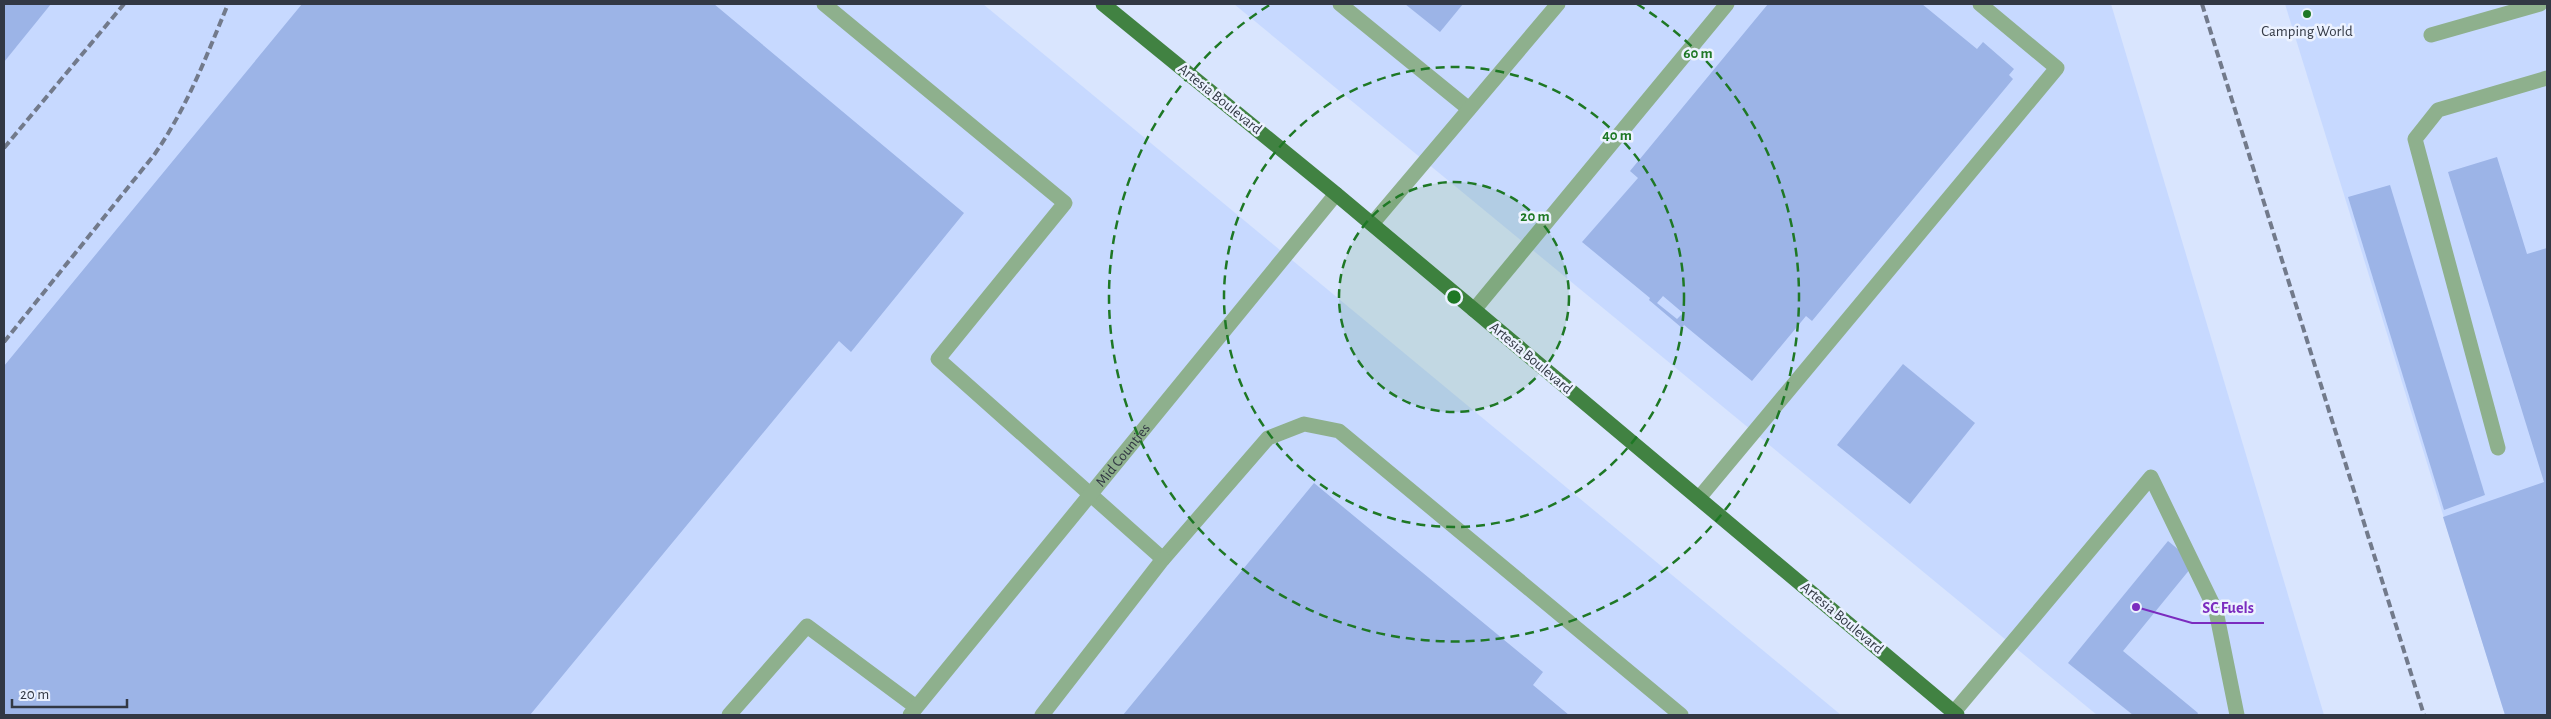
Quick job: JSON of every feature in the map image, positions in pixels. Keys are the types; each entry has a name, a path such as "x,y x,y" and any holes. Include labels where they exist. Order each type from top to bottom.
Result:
{"main road":[{"name":"Artesia Boulevard","path":"1103,4 1336,194 1956,714"}],"street":[{"path":"824,4 1065,203 938,359 1163,559"},
{"path":"1340,4 1469,109"},
{"path":"1372,224 1558,4"},
{"path":"1474,310 1727,4"},
{"path":"1699,498 2056,68 1980,4"},
{"path":"2431,35 2540,4"},
{"path":"2498,448 2415,138 2438,110 2547,78"},
{"name":"Mid Counties","path":"913,711 1336,194"},
{"path":"1042,715 1163,559 1268,438 1304,424 1339,431 1681,715"},
{"path":"1956,714 2151,477 2216,611 2236,715"},
{"path":"729,715 807,626 913,711"}],"shaded area":[{"path":"4,4 983,4 1841,715 4,715"},
{"path":"1234,4 2111,4 2324,715 2097,715"},
{"path":"2285,4 2547,4 2547,715 2505,715"}],"building":[{"path":"4,4 51,4 4,62"},
{"path":"302,4 714,4 964,213 851,352 839,341 530,715 4,715 4,366"},
{"path":"1405,4 1463,4 1440,32"},
{"path":"1768,4 1922,4 1977,49 1983,42 2014,69 2009,75 2013,79 1812,321 1806,316 1752,381 1684,325 1682,328 1649,300 1650,298 1582,242 1638,178 1630,171","holes":["1663,296 1683,313 1677,319 1657,303"]},
{"path":"2497,157 2527,254 2547,248 2547,715 2505,715 2443,517 2544,482 2448,172"},
{"path":"2390,185 2485,495 2444,510 2348,197"},
{"path":"1903,364 1975,423 1910,504 1837,445"},
{"path":"1314,483 1543,672 1533,685 1569,715 1123,715"},
{"path":"2168,541 2195,563 2123,651 2198,713 2197,715 2133,715 2068,663"}],"railway":[{"path":"4,148 124,4"},
{"path":"4,342 154,155 166,137 204,63 228,4"},
{"path":"2202,4 2424,715"}],"place":[{"name":"Camping World","path":"2307,14"},
{"name":"SC Fuels","path":"2136,607"}]}
